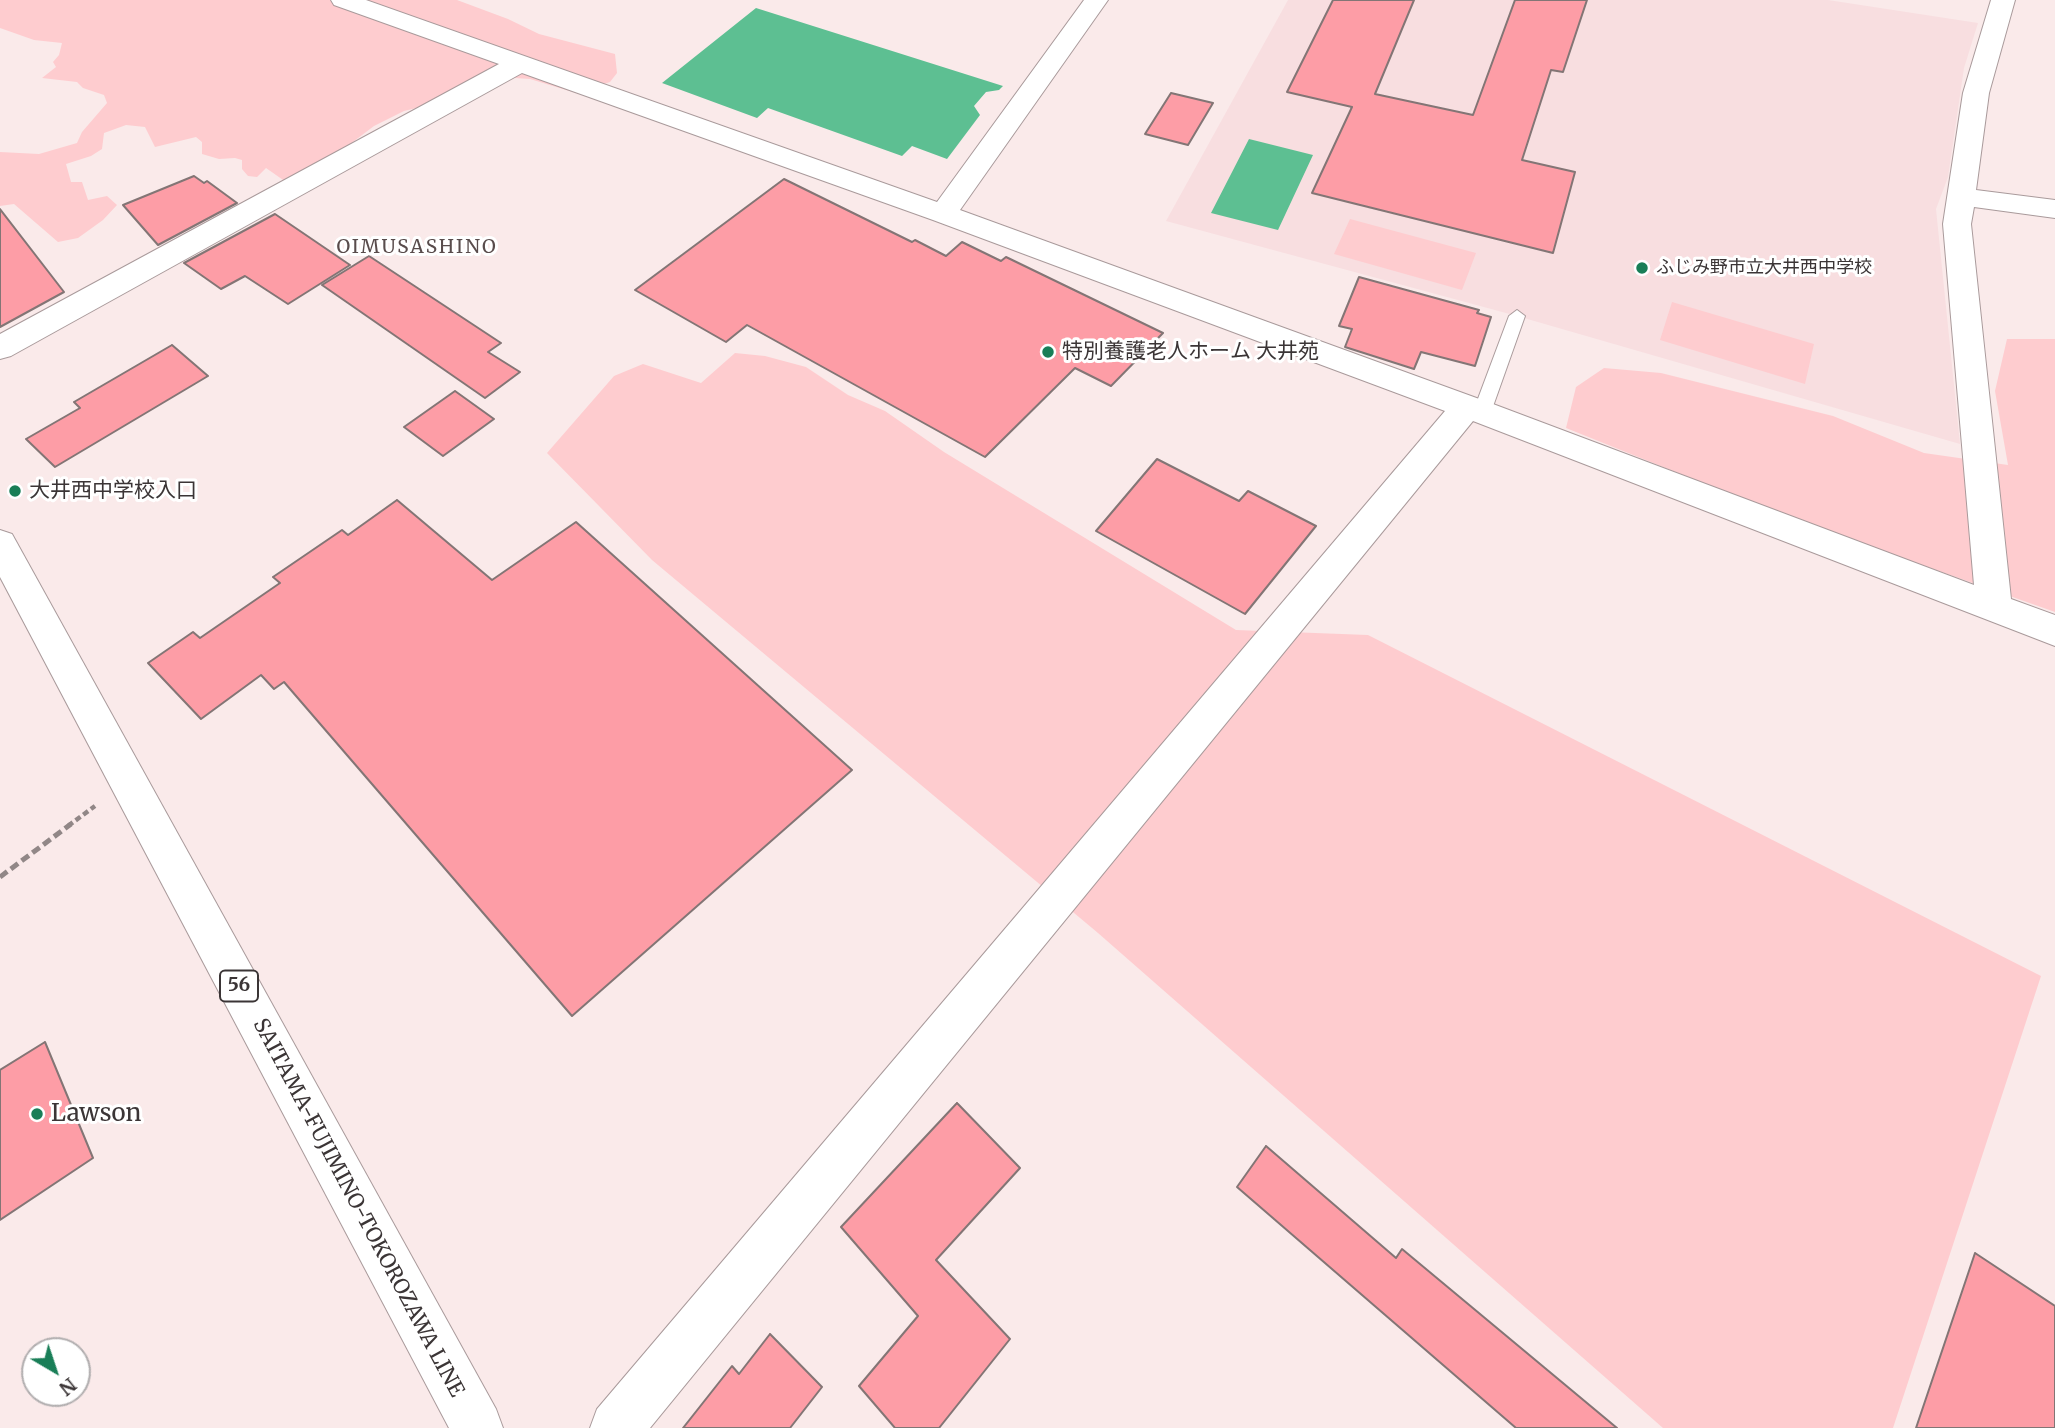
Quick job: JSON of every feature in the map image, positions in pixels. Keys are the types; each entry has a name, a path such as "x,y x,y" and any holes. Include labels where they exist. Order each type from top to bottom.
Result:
{"street":[{"path":"343,0 943,214 1474,410 2055,631"},
{"path":"943,214 1096,0"},
{"path":"1994,608 1957,224 1976,93 2003,0"},
{"path":"0,348 523,62"},
{"path":"1962,197 2055,209"},
{"path":"615,1428 1474,410"},
{"name":"SAITAMA-FUJIMINO-TOKOROZAWA LINE","path":"0,544 477,1428"}],"lane":[{"path":"1474,410 1517,316"}],"path":[{"path":"0,877 128,781"}],"shaded area":[{"path":"0,0 457,0 539,34 615,54 617,73 610,82 576,93 530,79 484,76 433,104 404,111 374,126 329,160 286,182 266,168 257,177 248,176 242,169 242,160 219,159 202,154 202,142 196,137 155,147 145,127 126,125 104,133 102,149 91,156 66,164 71,182 82,182 88,200 107,196 117,205 103,220 78,238 58,242 14,204 0,206 0,152 39,154 77,143 82,132 107,103 104,95 83,88 77,82 42,78 56,67 53,62 59,55 62,43 34,40 0,28"},
{"name":"ふじみ野市立大井西中学校","path":"1288,0 1828,0 1978,23 1964,68 1948,177 1936,209 1960,444 1517,316 1166,221"},
{"path":"756,8 1003,86 999,90 986,92 974,106 980,115 947,159 912,146 902,156 768,108 757,118 662,83"},
{"path":"1249,139 1313,155 1278,230 1211,213"},
{"path":"1350,219 1476,253 1462,290 1334,254"},
{"path":"1672,302 1814,344 1805,384 1660,340"},
{"path":"2007,339 2055,339 2055,612 1800,522 1566,428 1576,387 1604,368 1661,373 1833,416 1924,453 2008,465 1995,391"},
{"path":"735,353 765,356 806,367 848,395 885,411 944,452 1236,630 1368,635 2041,976 1893,1428 1663,1428 1098,933 652,560 547,453 614,376 643,364 701,383"}],"building":[{"path":"1333,0 1414,0 1375,94 1473,115 1515,0 1587,0 1563,72 1551,70 1522,160 1575,172 1553,253 1312,193 1352,107 1287,92"},
{"path":"1171,93 1213,103 1188,145 1145,134"},
{"path":"194,176 204,183 207,181 237,203 158,245 123,205"},
{"name":"特別養護老人ホーム 大井苑","path":"784,179 946,256 962,242 1001,261 1006,257 1163,333 1111,386 1075,368 985,457 747,325 726,342 635,290"},
{"path":"0,209 64,292 0,327"},
{"path":"275,214 350,265 288,304 245,276 221,289 184,263"},
{"path":"369,256 501,343 488,352 520,372 485,398 322,285"},
{"path":"1359,277 1479,310 1477,313 1491,317 1475,366 1421,352 1414,369 1345,347 1352,329 1339,326"},
{"path":"172,345 208,376 55,467 26,439 80,408 74,402"},
{"path":"455,391 494,419 443,456 404,427"},
{"path":"1157,459 1239,501 1248,491 1316,526 1245,614 1096,531"},
{"path":"397,500 492,580 576,522 852,770 572,1016 284,682 274,689 261,675 201,719 148,663 193,632 200,638 280,583 273,577 342,530 348,535"},
{"name":"Lawson","path":"45,1042 93,1158 0,1220 0,1070"},
{"path":"957,1103 1020,1168 936,1260 1010,1339 939,1428 895,1428 859,1386 918,1316 841,1227"},
{"path":"1266,1146 1396,1258 1402,1249 1617,1428 1516,1428 1237,1187"},
{"path":"1975,1253 2055,1306 2055,1428 1916,1428"},
{"path":"770,1334 822,1387 790,1428 683,1428 732,1366 739,1374"}],"place":[{"name":"ふじみ野市立大井西中学校","path":"1642,268"},
{"name":"特別養護老人ホーム 大井苑","path":"1048,352"},
{"name":"大井西中学校入口","path":"15,491"},
{"name":"Lawson","path":"37,1114"}],"district":[{"name":"OIMUSASHINO","path":"417,248"}]}
